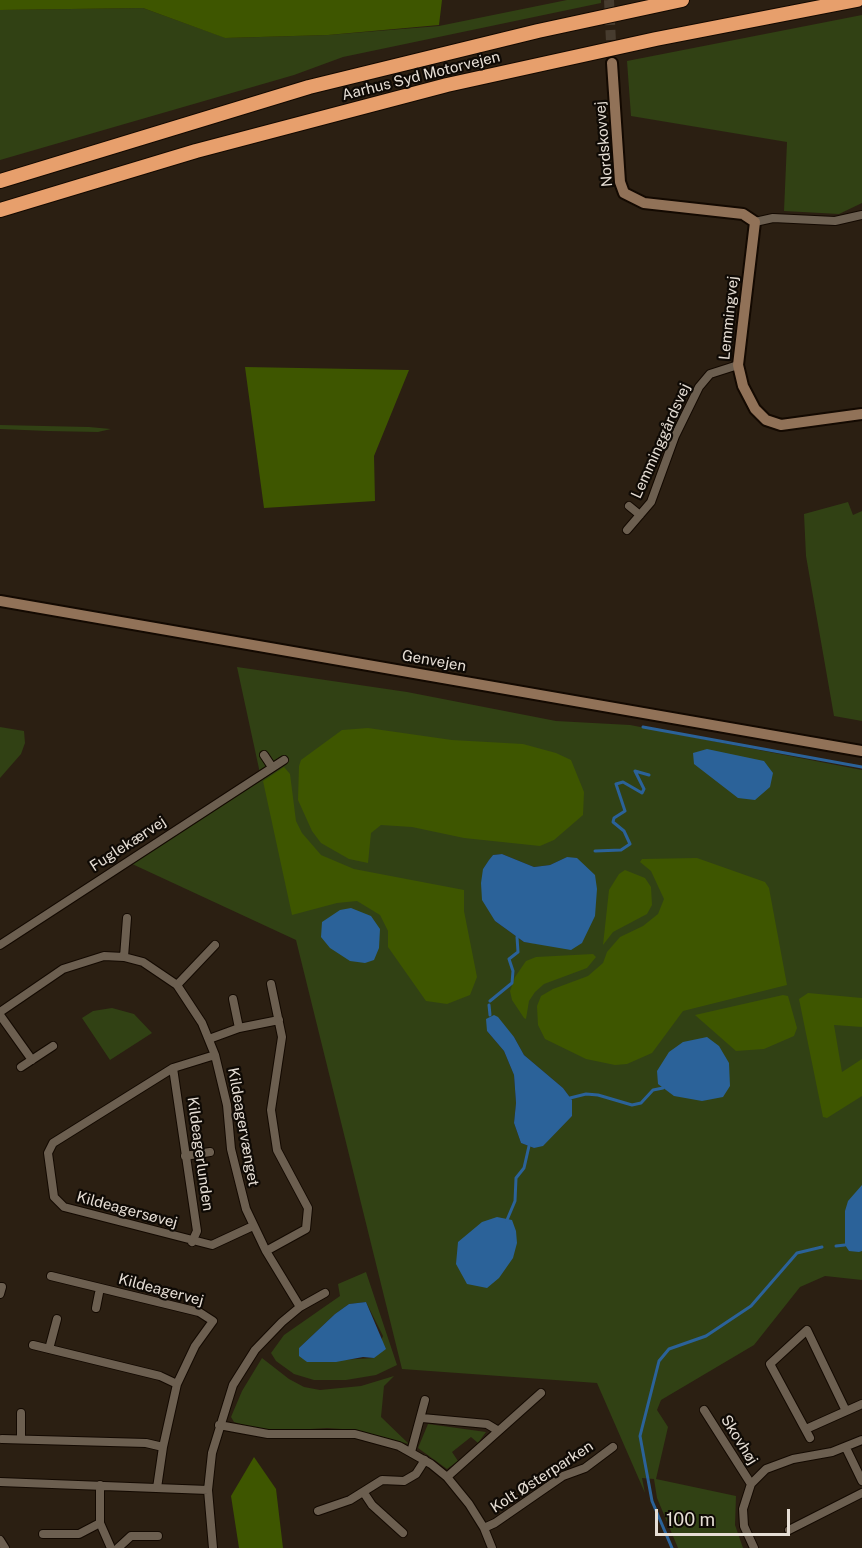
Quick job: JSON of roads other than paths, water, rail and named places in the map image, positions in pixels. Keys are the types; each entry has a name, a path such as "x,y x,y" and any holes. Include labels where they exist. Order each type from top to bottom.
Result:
{"highway":[{"name":"Aarhus Syd Motorvejen","path":"0,181 309,87 526,33 682,0"},
{"name":"Aarhus Syd Motorvejen","path":"0,210 196,151 447,85 656,39 857,0"},
{"path":"0,175 18,175"}],"street":[{"name":"Nordskovvej","path":"612,63 620,182 624,193 644,203 743,214 755,222"},
{"path":"755,222 773,218 835,220 862,216"},
{"name":"Lemmingvej","path":"755,222 738,365 748,398 760,416 772,423 796,424 862,414"},
{"name":"Lemminggårdsvej","path":"627,530 651,501 675,436 699,387 710,374 738,365"},
{"name":"Lemminggårdsvej","path":"629,506 640,515"},
{"name":"Genvejen","path":"0,601 862,750"},
{"path":"264,755 272,767"},
{"name":"Fuglekærvej","path":"0,945 284,760"},
{"path":"124,957 127,918"},
{"path":"177,985 215,945"},
{"name":"Kildeagervænget","path":"32,1060 0,1013 63,969 105,956 124,957 143,962 177,985 189,1001 215,1055 225,1094 231,1149 240,1191 253,1226 300,1307"},
{"path":"266,1251 306,1229 308,1208 277,1150 271,1110 282,1037 271,984"},
{"path":"233,999 239,1028"},
{"path":"209,1040 239,1028 279,1020"},
{"path":"21,1067 52,1046"},
{"name":"Kildeagersøvej","path":"215,1055 173,1068 53,1143 48,1153 54,1197 64,1207 192,1242 212,1245 253,1226"},
{"name":"Kildeagerlunden","path":"173,1068 197,1231 192,1242"},
{"path":"185,1156 210,1152"},
{"name":"Kildeagervej","path":"51,1276 200,1312 213,1321 195,1346 177,1384 163,1447 157,1488"},
{"path":"0,1287 0,1294"},
{"name":"Kildeagervej","path":"96,1308 100,1288"},
{"path":"213,1548 208,1490 212,1453 233,1385 250,1357 282,1322 300,1307 325,1293"},
{"path":"49,1349 57,1319"},
{"path":"810,1438 770,1364 807,1330 846,1411"},
{"path":"33,1345 160,1376 177,1384"},
{"path":"447,1476 541,1393"},
{"path":"411,1452 425,1400"},
{"path":"806,1429 862,1404"},
{"name":"Skovhøj","path":"704,1410 751,1484"},
{"path":"21,1413 21,1439"},
{"path":"422,1418 487,1424 497,1430"},
{"name":"Kolt Østerparken","path":"219,1425 268,1434 355,1434 399,1446 425,1460 447,1476 469,1504 484,1528 492,1548"},
{"path":"2,1439 146,1443 163,1447"},
{"name":"Skovhøj","path":"754,1548 744,1526 743,1509 751,1484 766,1469 779,1463 846,1448 862,1440"},
{"name":"Kolt Østerparken","path":"484,1528 495,1523 563,1476 585,1468 613,1447"},
{"path":"846,1448 862,1481"},
{"path":"318,1511 364,1493 382,1480 404,1481 416,1474 425,1460"},
{"path":"0,1482 208,1490"},
{"path":"100,1485 100,1523 111,1548"},
{"path":"364,1493 372,1505 403,1533"},
{"path":"789,1530 862,1493"},
{"path":"43,1534 79,1534 100,1523"},
{"path":"118,1548 130,1536 158,1536"},
{"path":"0,1540 5,1548"}],"water":[{"path":"707,749 764,761 773,773 770,787 755,800 738,798 694,764 693,753"},
{"path":"502,854 534,867 550,865 567,857 577,858 595,875 597,889 595,916 582,943 571,950 524,942 495,921 482,900 481,883 483,869 489,860 493,855"},
{"path":"351,908 371,916 380,929 379,948 374,960 365,963 350,961 330,948 321,937 322,922 340,910"},
{"path":"494,1015 514,1037 524,1055 563,1088 572,1100 572,1116 543,1146 534,1148 521,1143 514,1123 516,1103 514,1075 504,1051 487,1031 486,1019"},
{"path":"707,1037 719,1046 729,1063 730,1086 723,1097 702,1101 674,1096 658,1084 657,1071 669,1052 683,1042"},
{"path":"862,1185 862,1251 849,1251 845,1245 845,1211 848,1201"},
{"path":"497,1217 512,1220 517,1243 513,1258 499,1278 487,1288 467,1284 456,1264 458,1242 482,1222"},
{"path":"366,1302 386,1349 374,1358 363,1357 336,1362 307,1362 299,1356 299,1348 335,1314 349,1304"}],"waterway":[{"path":"643,727 862,767"},
{"path":"595,851 621,850 630,844 624,831 613,822 614,818 625,811 616,784 623,782 642,793 644,789 635,771 649,775"},
{"path":"490,1001 512,983 513,971 509,959 518,952 517,937"},
{"path":"489,1005 490,1015"},
{"path":"570,1098 586,1094 598,1095 632,1105 641,1103 653,1090 663,1088"},
{"path":"507,1220 515,1201 516,1178 524,1168 529,1146"},
{"path":"836,1246 845,1245"},
{"path":"672,1548 652,1501 640,1436 659,1361 669,1349 706,1336 751,1306 797,1253 822,1247"}],"tunnel":[{"path":"609,0 612,63"}]}
